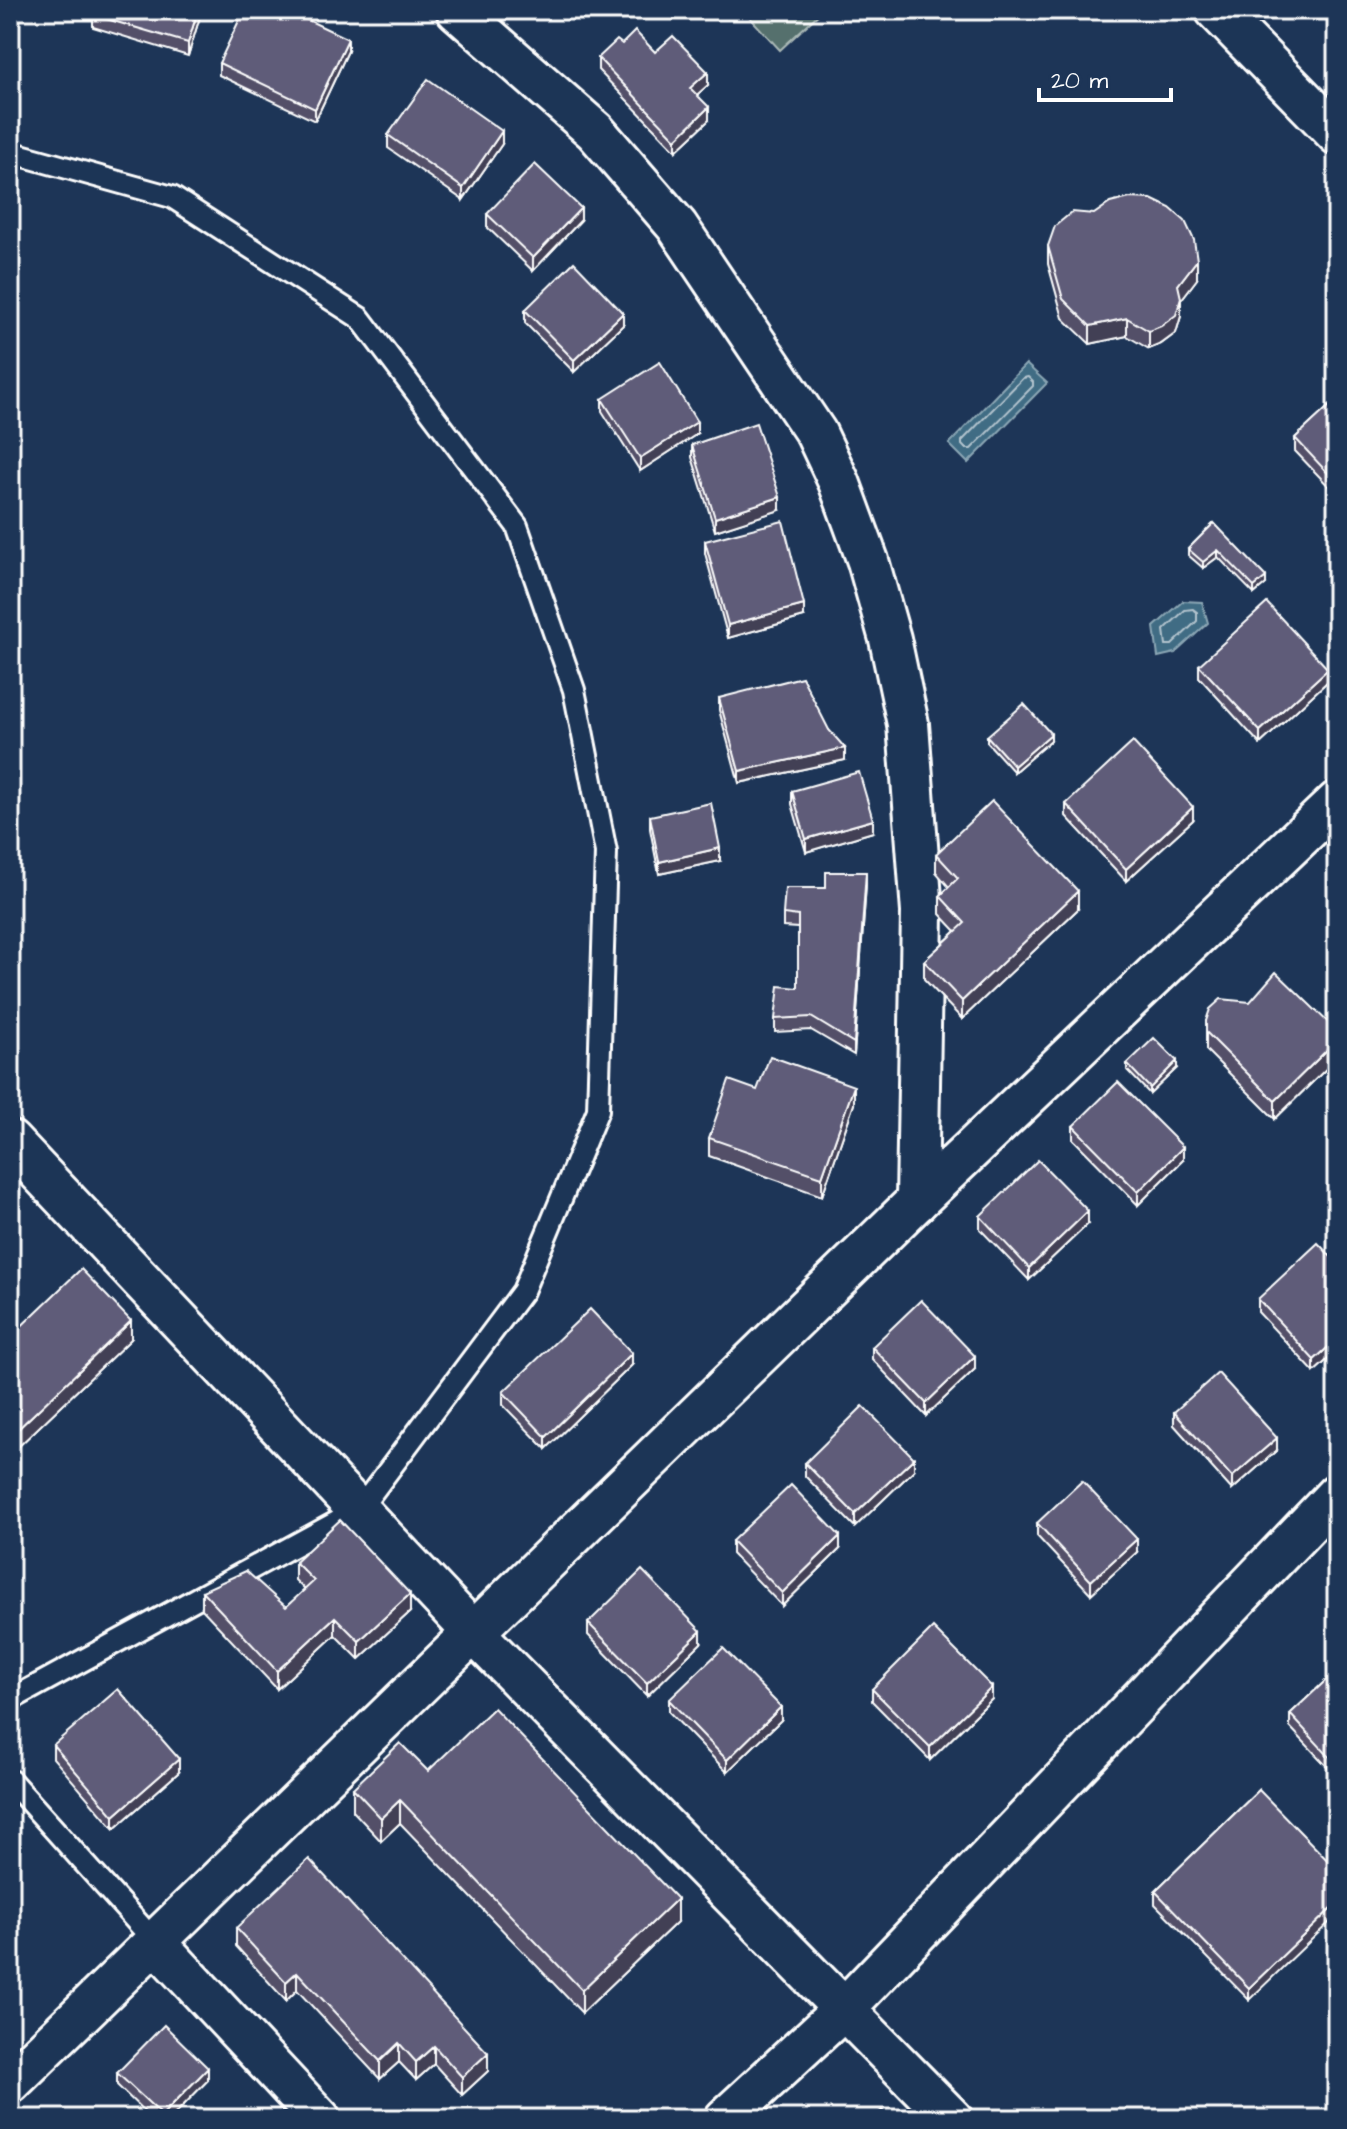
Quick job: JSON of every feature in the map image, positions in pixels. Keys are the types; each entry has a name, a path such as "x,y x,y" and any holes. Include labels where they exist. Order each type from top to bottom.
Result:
{"street":[{"path":"457,10 595,131 677,226 816,433 839,482 868,561 890,639 908,724 922,912 917,1201"},
{"path":"1216,10 1337,134"},
{"path":"10,2083 917,1201 1337,802"},
{"path":"10,1141 474,1633 952,2119"},
{"path":"725,2119 844,2009 1337,1494"},
{"path":"156,1943 320,2119"}],"lane":[{"path":"10,152 172,197 360,318 517,526 574,690 606,852 598,1110 523,1291 359,1510 10,1700"},
{"path":"10,1780 156,1943"}],"green space":[{"path":"743,10 823,10 780,50"}],"water":[{"path":"1026,364 1047,383 968,463 949,444"},
{"path":"1183,601 1202,602 1208,623 1175,653 1158,657 1154,627"}],"building":[{"path":"95,10 198,10 188,43 93,15"},
{"path":"244,10 287,10 348,39 315,109 219,63"},
{"path":"635,31 655,52 673,36 708,72 690,88 709,107 676,139 598,58 617,40 622,44"},
{"path":"428,79 502,131 463,188 388,135"},
{"path":"535,164 581,208 533,258 487,214"},
{"path":"1130,198 1151,199 1170,208 1185,221 1194,240 1197,260 1178,285 1181,298 1176,315 1149,331 1127,318 1090,326 1063,299 1048,246 1055,226 1072,212 1094,214 1110,203"},
{"path":"574,262 623,313 574,360 525,310"},
{"path":"660,362 697,422 640,458 602,399"},
{"path":"1337,399 1337,483 1295,438"},
{"path":"756,423 780,497 715,518 692,445"},
{"path":"783,521 804,605 728,625 705,541"},
{"path":"1214,523 1266,577 1254,587 1218,550 1203,562 1188,549"},
{"path":"1267,603 1328,669 1260,731 1199,665"},
{"path":"802,677 829,730 845,748 739,771 719,698"},
{"path":"1024,704 1051,734 1014,766 987,736"},
{"path":"1133,742 1193,807 1126,869 1066,804"},
{"path":"859,772 873,820 806,839 792,791"},
{"path":"992,801 1078,891 962,1001 924,961 965,923 940,896 958,878 936,854"},
{"path":"711,803 720,848 659,862 650,816"},
{"path":"826,872 866,872 854,1043 811,1017 775,1019 779,986 798,988 798,916 783,914 785,888 826,888"},
{"path":"1276,972 1337,1031 1337,1040 1275,1101 1206,1032 1206,1021 1210,1009 1221,999 1250,1002"},
{"path":"1154,1038 1177,1061 1150,1088 1127,1064"},
{"path":"770,1056 854,1086 822,1177 709,1138 729,1080 757,1090"},
{"path":"1118,1082 1183,1147 1138,1192 1073,1126"},
{"path":"1038,1160 1088,1211 1029,1268 980,1216"},
{"path":"1318,1243 1337,1263 1337,1339 1314,1360 1258,1299"},
{"path":"81,1269 131,1321 17,1430 10,1422 10,1337"},
{"path":"921,1300 975,1356 926,1403 872,1347"},
{"path":"590,1309 632,1353 546,1437 503,1392"},
{"path":"1218,1373 1277,1438 1232,1477 1174,1412"},
{"path":"863,1406 914,1458 855,1514 805,1463"},
{"path":"1082,1481 1137,1539 1091,1581 1037,1523"},
{"path":"791,1485 840,1536 782,1593 732,1541"},
{"path":"340,1520 410,1594 359,1641 335,1617 277,1671 202,1591 246,1571 286,1607 314,1581 295,1562"},
{"path":"642,1570 701,1631 647,1683 588,1623"},
{"path":"933,1628 992,1687 930,1747 872,1689"},
{"path":"723,1648 781,1707 727,1760 669,1700"},
{"path":"1337,1670 1337,1765 1290,1714"},
{"path":"118,1689 179,1759 114,1816 53,1745"},
{"path":"494,1708 677,1899 582,1990 400,1800 381,1818 353,1788 400,1743 428,1771"},
{"path":"1259,1790 1337,1870 1337,1903 1249,1988 1155,1891"},
{"path":"309,1859 488,2053 462,2077 434,2046 416,2062 399,2043 380,2061 297,1972 286,1982 236,1928"},
{"path":"164,2025 208,2068 162,2115 117,2073"},
{"path":"882,2110 891,2119 872,2119"}]}
